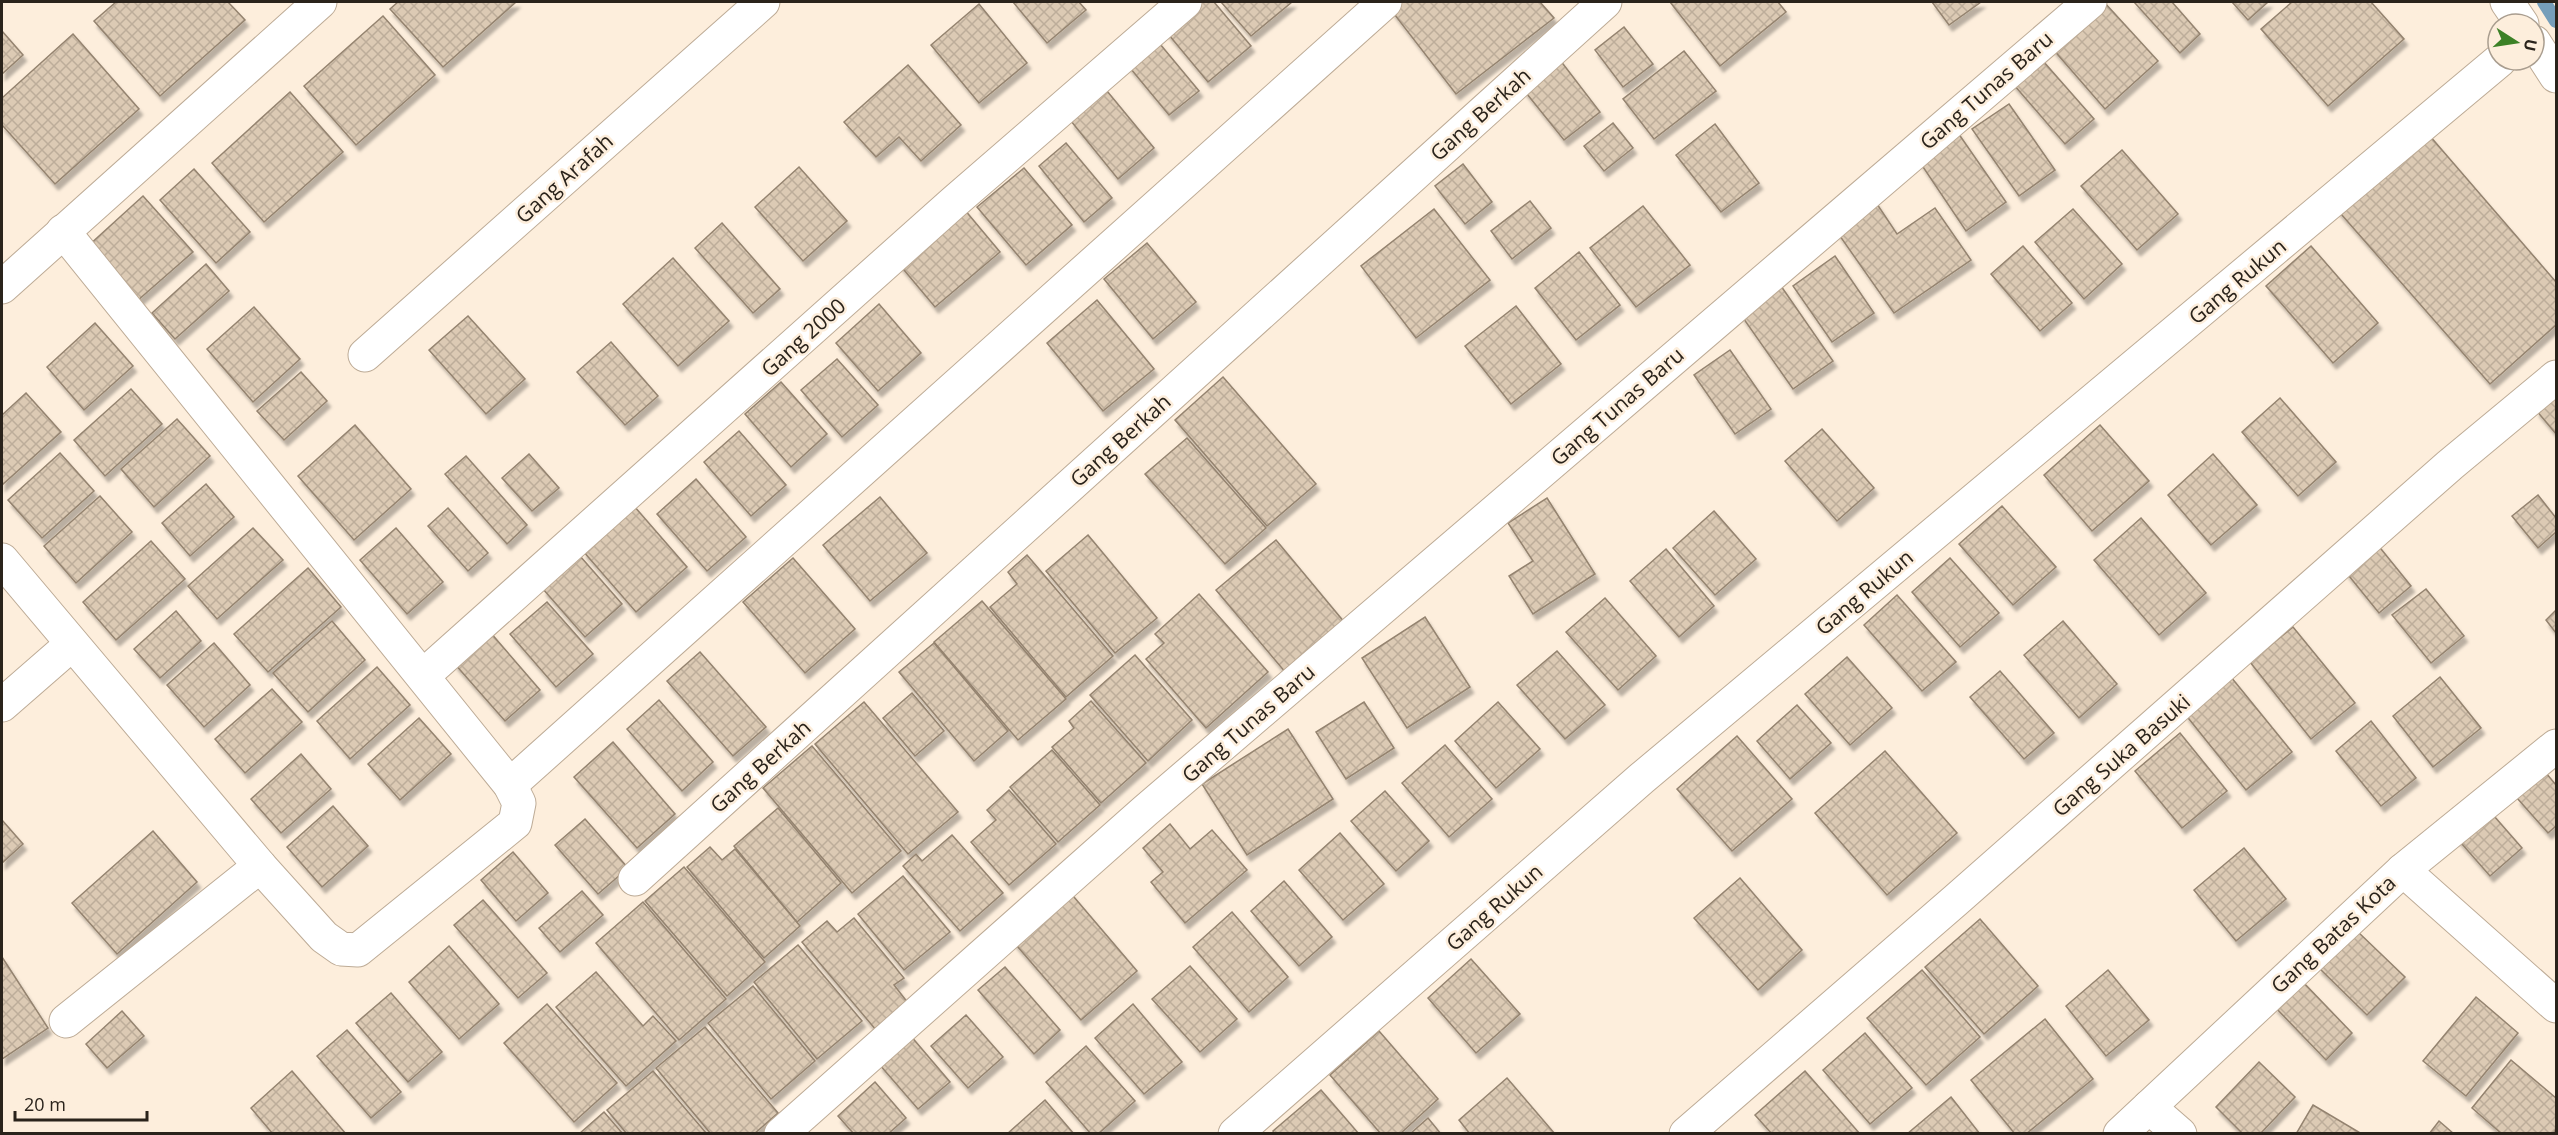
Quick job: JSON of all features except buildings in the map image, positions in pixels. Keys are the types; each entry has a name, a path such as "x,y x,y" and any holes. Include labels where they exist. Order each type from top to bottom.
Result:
{"street":[{"path":"2,287 320,2"},
{"name":"Gang Arafah","path":"365,355 763,2"},
{"name":"Gang 2000","path":"424,675 954,202 1185,2"},
{"path":"510,785 1385,2"},
{"name":"Gang Berkah","path":"635,879 1605,2"},
{"name":"Gang Tunas Baru","path":"781,1134 1145,812 2090,2"},
{"path":"2546,61 2556,76"},
{"name":"Gang Rukun","path":"1235,1134 1642,778 2486,72"},
{"path":"2,560 260,866 324,937 342,949 358,950 515,823 519,803 510,785 424,675 63,231"},
{"name":"Gang Suka Basuki","path":"1686,1134 2441,473 2556,377"},
{"path":"2,705 72,645"},
{"name":"Gang Batas Kota","path":"2120,1134 2403,870 2556,746"},
{"path":"66,1021 260,866"},
{"path":"2403,870 2556,1006"},
{"path":"2149,1107 2180,1134"}],"waterway":[{"path":"2544,2 2556,21"}]}
